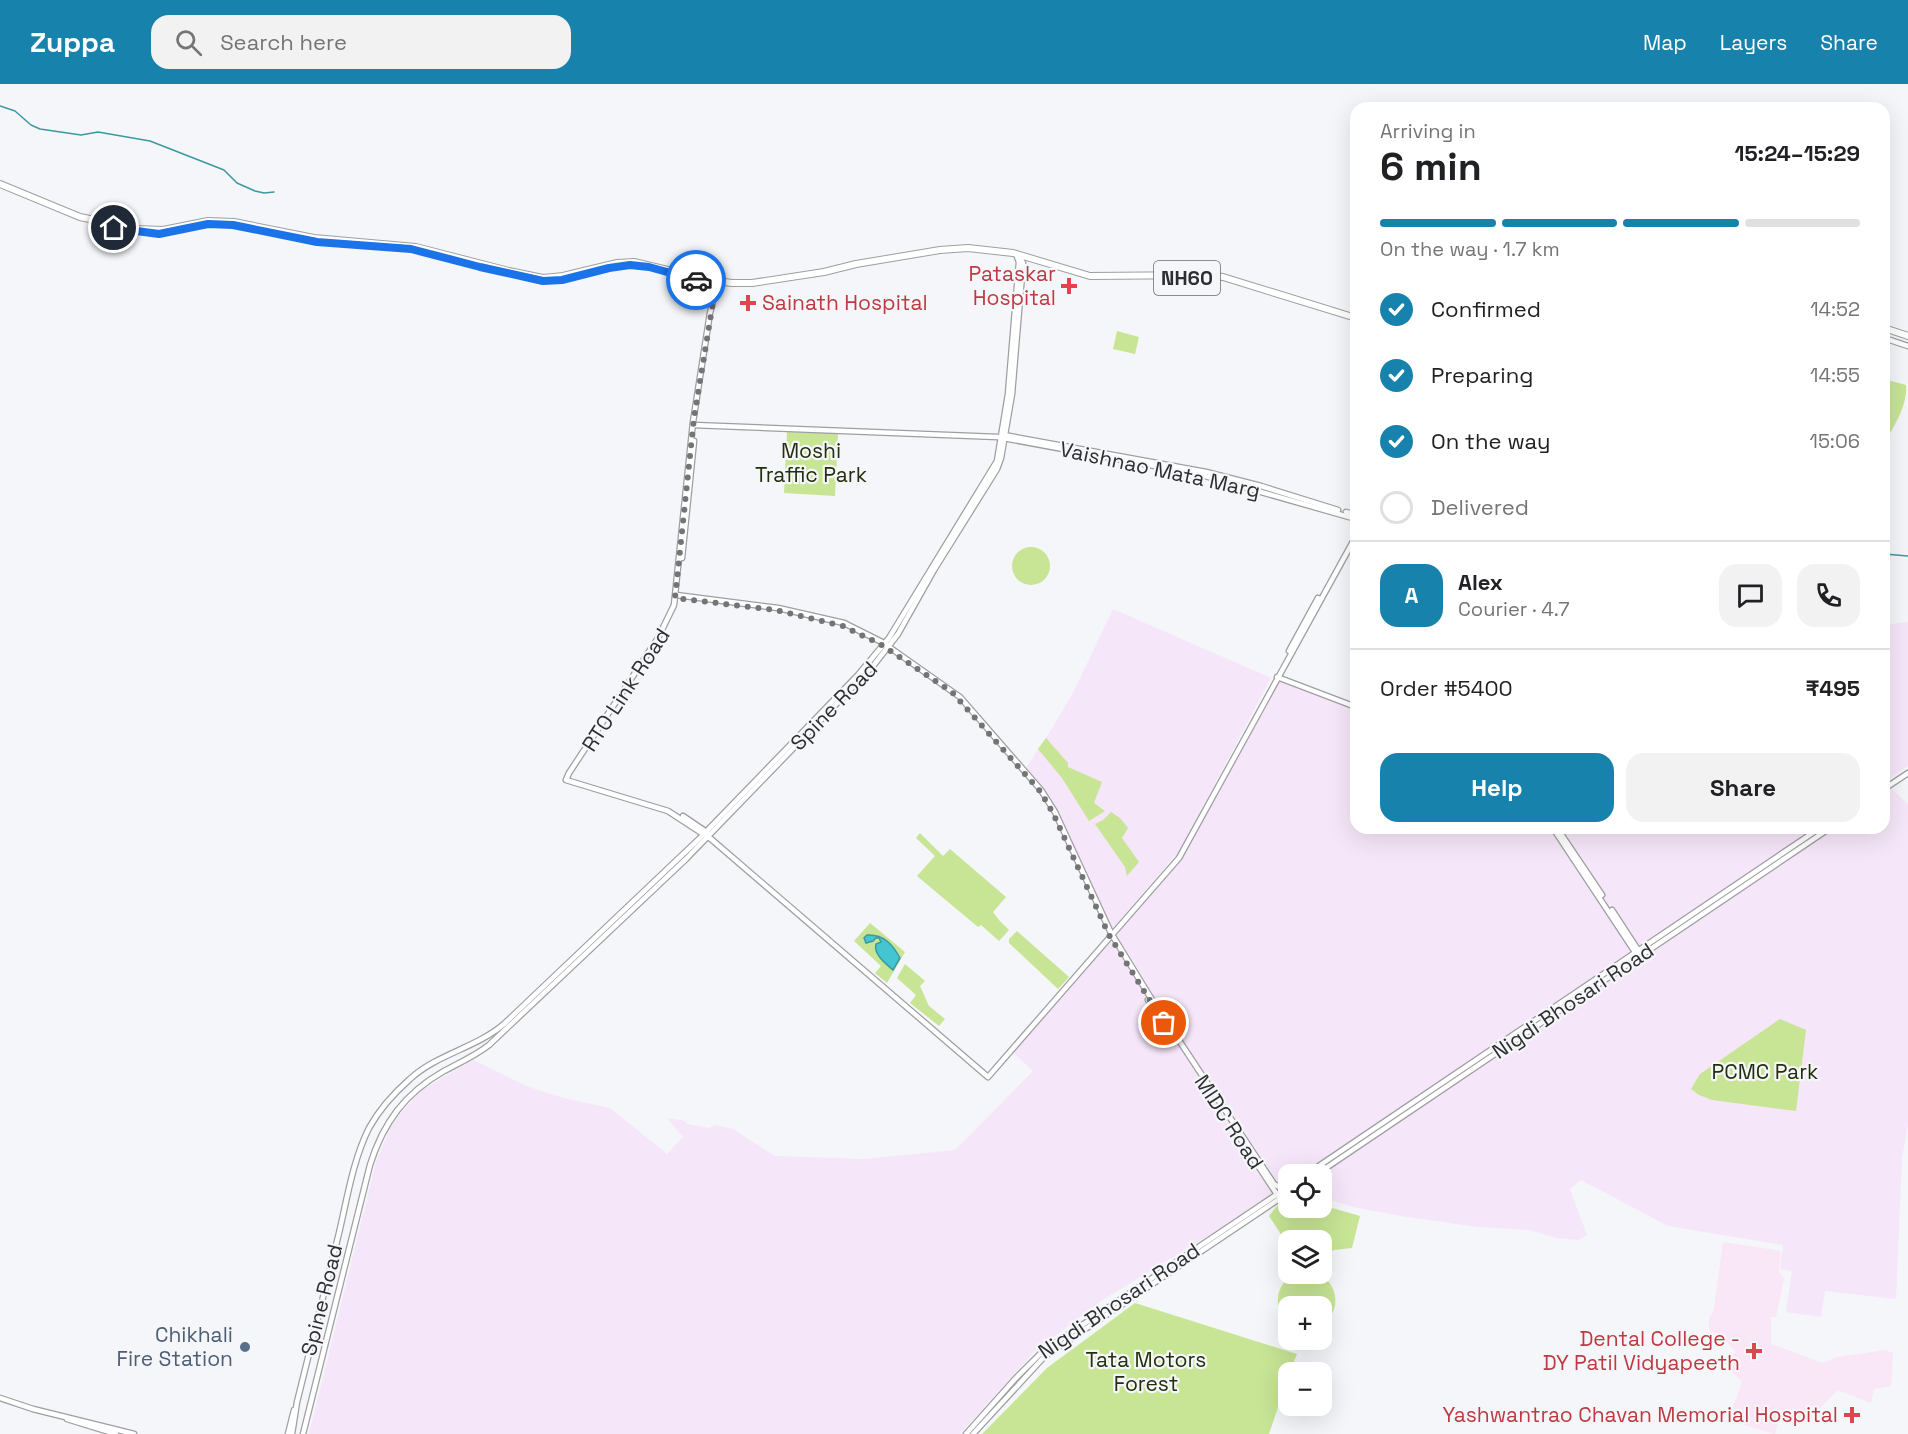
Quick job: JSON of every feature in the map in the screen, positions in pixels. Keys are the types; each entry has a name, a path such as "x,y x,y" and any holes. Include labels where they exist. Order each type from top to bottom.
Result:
{"highway":[{"name":"NH60","path":"0,186 80,217 137,229 163,230 208,221 234,222 325,240 416,246 543,278 563,276 617,263 634,262 710,280 743,283 813,274 856,264 950,249 975,248 1018,256 1079,277 1094,279 1216,279 1350,318"},
{"name":"NH60","path":"0,186 77,219 142,233 163,234 198,225 227,224 317,242 411,249 536,280 562,280 630,265 649,267 716,284 744,286 826,275 861,266 952,252 984,252 1018,256"},
{"path":"1890,330 1908,336"}],"main road":[{"name":"Spine Road","path":"290,1434 356,1166 370,1126 380,1110 410,1078 437,1060 492,1033 575,960 709,836 868,672 997,469 1012,394 1023,263 1018,256"},
{"name":"RTO Link Road","path":"709,836 668,811 569,778 658,638 677,597 694,424 716,284"},
{"path":"1890,340 1908,346"},
{"name":"Vaishnao Mata Marg","path":"694,424 1002,436 1198,474 1350,515"},
{"path":"709,836 988,1074 1170,870 1183,852 1350,541"},
{"path":"1276,677 1350,547"},
{"name":"MIDC Road","path":"677,597 765,609 833,623 886,646 960,697 1041,790 1055,812 1110,935 1278,1195"},
{"path":"1276,677 1350,705"},
{"path":"1890,785 1908,773"},
{"path":"1559,834 1639,954"},
{"name":"Nigdi Bhosari Road","path":"1332,1164 1814,835"},
{"name":"MIDC Road","path":"1119,949 1148,1000 1212,1092"},
{"name":"Nigdi Bhosari Road","path":"1322,1164 1639,954"},
{"name":"Spine Road","path":"303,1434 367,1174 382,1132 395,1113 418,1088 483,1049 566,968"},
{"path":"1212,1092 1278,1188"},
{"name":"Nigdi Bhosari Road","path":"966,1434 1042,1352 1278,1198"},
{"name":"Nigdi Bhosari Road","path":"973,1434 1045,1356 1278,1198"},
{"path":"0,1400 125,1434"},
{"path":"290,1434 297,1402"},
{"path":"98,1426 116,1434"},
{"path":"98,1426 134,1434"}],"shaded area":[{"path":"1113,609 1271,678 1179,851 1111,930 1054,806 1043,788 1026,768 1074,691"},
{"path":"1908,622 1908,766 1890,778 1890,624"},
{"path":"1277,681 1350,707 1350,834 1808,834 1322,1164 1278,1164 1278,1193 1101,1301 1033,1353 960,1434 309,1434 376,1162 392,1124 420,1091 473,1060 529,1087 564,1098 610,1108 667,1154 683,1137 667,1118 708,1128 716,1125 733,1129 775,1156 864,1159 955,1150 1033,1071 1010,1050 1110,940 1187,849"},
{"path":"1891,788 1908,804 1908,1124 1902,1158 1896,1299 1825,1291 1821,1317 1786,1312 1792,1271 1780,1269 1783,1245 1668,1226 1581,1180 1570,1189 1587,1235 1578,1240 1556,1238 1529,1230 1478,1227 1401,1216 1332,1201 1332,1165 1823,834 1890,834"},
{"path":"1723,1242 1781,1251 1779,1271 1784,1279 1776,1317 1771,1317 1771,1344 1823,1363 1837,1357 1886,1350 1893,1353 1891,1386 1874,1389 1871,1403 1838,1390 1812,1416 1782,1420 1778,1423 1775,1434 1728,1420 1742,1382 1725,1364 1736,1352 1724,1339 1709,1330"}],"green space":[{"path":"1117,331 1139,337 1135,354 1113,349"},
{"path":"1890,381 1906,385 1905,400 1890,433"},
{"name":"Moshi Traffic Park","path":"787,432 838,433 835,496 784,493"},
{"path":"1031,547 1044,553 1050,566 1044,579 1031,585 1018,579 1012,566 1018,553"},
{"path":"1046,738 1068,763 1068,767 1102,782 1094,803 1105,811 1089,821 1062,778 1038,749"},
{"path":"1111,812 1128,828 1122,838 1139,862 1127,876 1125,867 1095,824"},
{"path":"920,833 943,856 950,849 1006,897 993,912 1009,930 999,941 981,925 978,927 917,876 935,856 916,838"},
{"path":"870,923 905,952 887,983 875,973 881,966 854,941"},
{"path":"1017,931 1069,977 1058,989 1009,943 1009,939"},
{"path":"905,964 925,981 920,986 929,1006 945,1019 939,1026 910,1003 916,995 897,978"},
{"name":"PCMC Park","path":"1780,1019 1806,1030 1796,1111 1712,1100 1691,1089 1700,1074"},
{"path":"1277,1206 1278,1218 1332,1218 1332,1208 1360,1216 1352,1248 1332,1251 1332,1230 1278,1230 1269,1216"},
{"path":"1283,1284 1330,1284 1335,1295 1332,1314 1332,1296 1278,1296"},
{"name":"Tata Motors Forest","path":"1135,1303 1278,1348 1278,1350 1297,1354 1294,1362 1278,1362 1278,1407 1269,1434 982,1434 1047,1368"}],"water":[{"path":"867,935 883,938 894,949 900,958 893,970 876,951 876,944 881,942 879,938 866,943 864,938"}],"waterway":[{"path":"0,106 15,111 31,125 40,129 81,135 98,132 150,141 224,170 237,183 255,191 274,192"},
{"path":"1890,554 1908,556"}],"way so far":[{"path":"696,280 716,284 694,418 675,598 775,610 843,626 880,644 952,692 1040,791 1053,813 1109,935 1164,1023"}],"place":[{"name":"Pataskar Hospital","path":"1069,286"},
{"name":"Sainath Hospital","path":"748,303"},
{"name":"Chikhali Fire Station","path":"245,1347"},
{"name":"Dental College - DY Patil Vidyapeeth","path":"1754,1351"},
{"name":"Yashwantrao Chavan Memorial Hospital","path":"1852,1415"}],"route":[{"path":"114,228 159,234 198,225 233,225 317,242 411,249 543,281 562,280 630,265 649,267 696,280"}]}
